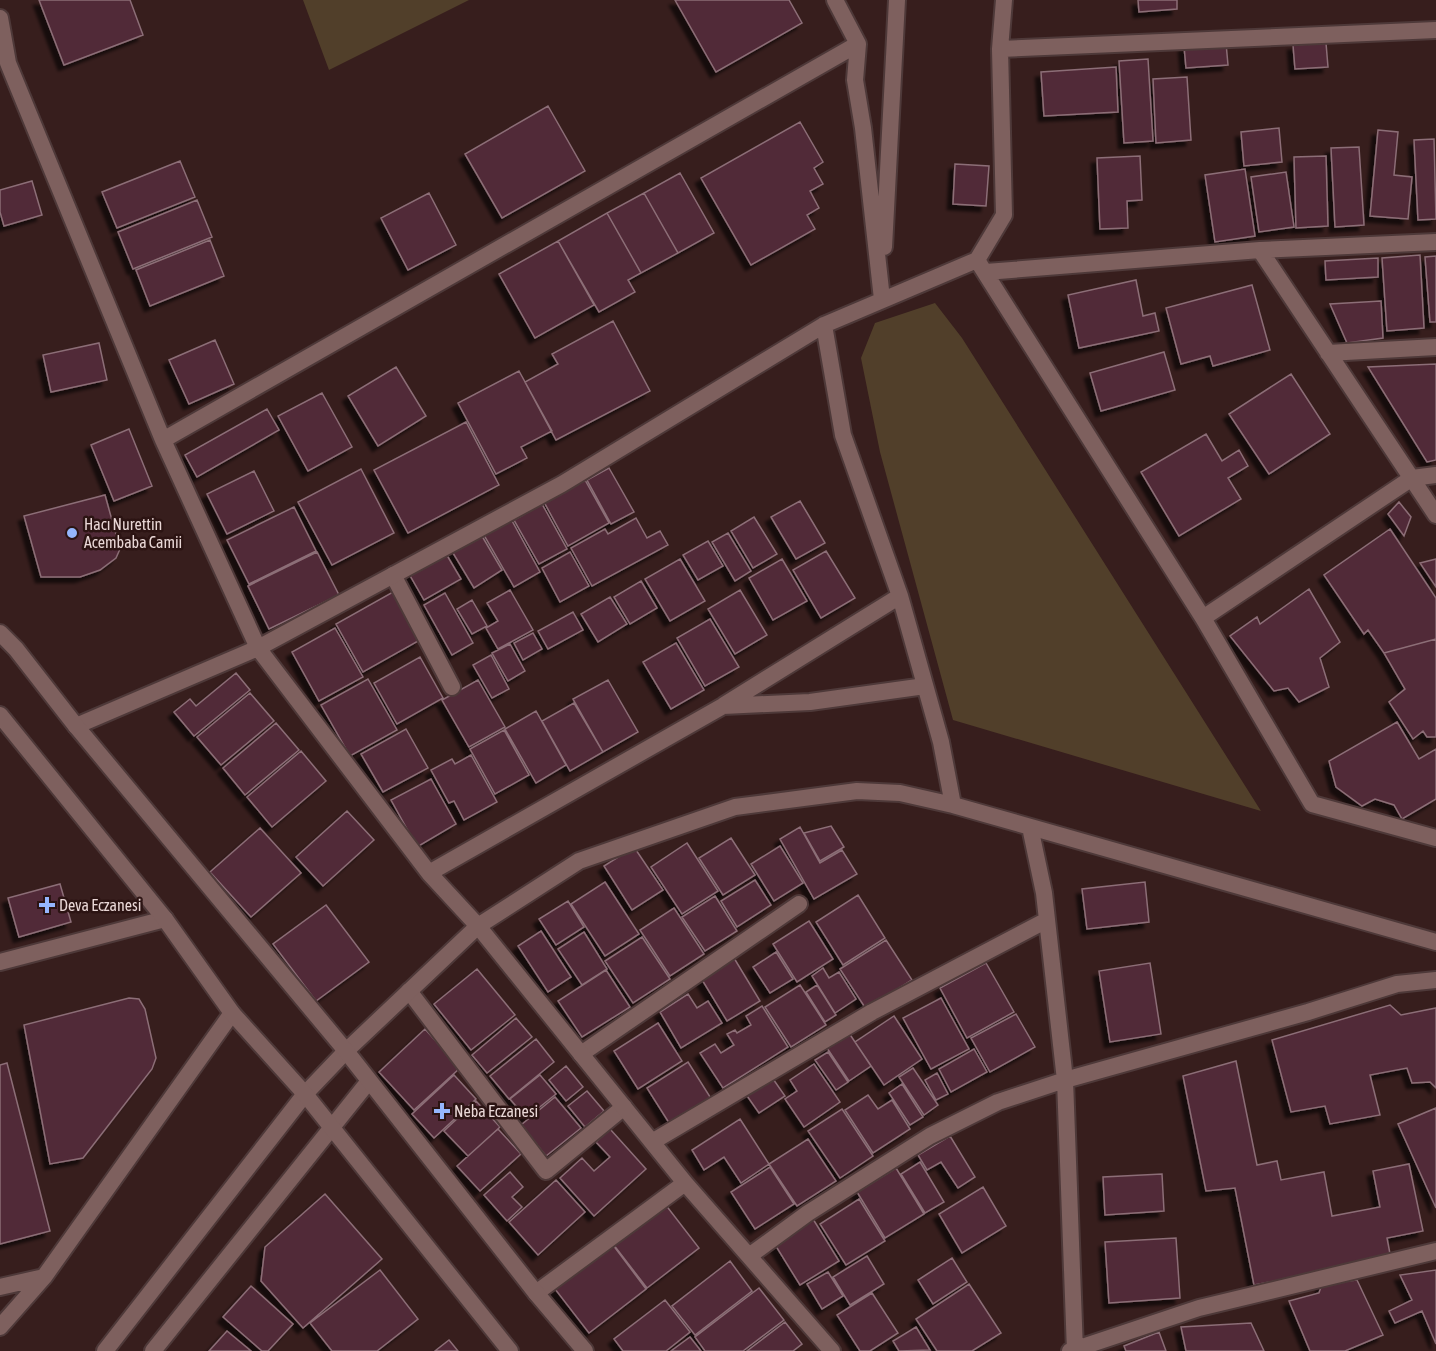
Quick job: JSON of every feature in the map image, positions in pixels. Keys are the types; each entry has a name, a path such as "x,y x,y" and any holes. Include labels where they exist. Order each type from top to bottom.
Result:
{"street":[{"path":"835,0 858,44 855,80 863,128 882,299"},
{"path":"882,299 897,0"},
{"path":"982,266 1004,215 1000,49 1004,0"},
{"path":"0,18 4,64 162,440 258,648 429,873 478,926 686,1183 832,1351"},
{"path":"1000,49 1436,30"},
{"path":"162,440 858,44"},
{"path":"76,726 258,648 562,483 824,325 882,299 982,266 1436,242"},
{"path":"1260,250 1436,515"},
{"path":"982,266 1203,618 1312,804 1436,838"},
{"path":"824,325 843,435 900,596 941,742 953,805"},
{"path":"1328,353 1436,347"},
{"path":"1203,618 1412,478 1436,475"},
{"path":"393,575 452,687"},
{"path":"429,873 723,706 900,596"},
{"path":"0,633 16,649 76,726 346,1051 536,1293 585,1351"},
{"path":"723,706 810,702 925,686"},
{"path":"0,715 165,919 232,1013 305,1094 510,1351"},
{"path":"105,1351 305,1094 346,1051 478,926 579,861 735,807 856,791 900,793 953,805 1436,942"},
{"path":"1030,827 1047,920 1065,1080 1073,1350 1199,1308 1436,1251"},
{"path":"580,1054 799,904"},
{"path":"0,963 165,919"},
{"path":"652,1142 872,1012 1047,920"},
{"path":"749,1256 808,1213 930,1136 998,1102 1065,1080 1308,1012 1396,984 1436,980"},
{"path":"410,991 546,1171 624,1107"},
{"path":"0,1327 44,1277 232,1013"},
{"path":"153,1351 369,1081"},
{"path":"536,1293 686,1183"},
{"path":"0,1287 44,1277"}],"shaded area":[{"path":"303,0 469,0 329,70"},
{"path":"935,303 962,338 1261,811 953,720 880,452 861,358 875,323"}],"building":[{"path":"39,0 130,0 143,35 64,65"},
{"path":"675,0 789,0 802,23 716,72"},
{"path":"1138,0 1177,0 1177,9 1139,12"},
{"path":"1226,43 1228,65 1186,68 1184,46"},
{"path":"1326,43 1328,67 1295,69 1293,45"},
{"path":"1148,59 1153,141 1124,143 1119,61"},
{"path":"1116,67 1118,112 1044,116 1041,72"},
{"path":"1187,77 1191,140 1156,143 1153,79"},
{"path":"548,106 585,171 502,218 465,154"},
{"path":"800,122 823,162 814,168 823,184 810,191 819,208 807,215 815,229 751,265 701,178"},
{"path":"1279,128 1282,162 1244,166 1241,132"},
{"path":"1378,130 1398,132 1394,175 1412,177 1408,219 1370,216"},
{"path":"1434,139 1436,219 1418,220 1414,140"},
{"path":"1359,147 1364,225 1335,227 1331,148"},
{"path":"1140,156 1142,200 1127,201 1128,228 1100,229 1097,158"},
{"path":"1326,156 1328,226 1296,228 1294,157"},
{"path":"180,161 195,197 117,228 102,192"},
{"path":"955,164 989,166 986,206 953,204"},
{"path":"1245,169 1255,236 1215,242 1205,175"},
{"path":"1286,172 1294,227 1259,232 1251,177"},
{"path":"680,173 714,233 678,253 644,193"},
{"path":"32,181 42,215 4,226 0,212 0,190"},
{"path":"429,193 456,245 408,270 381,218"},
{"path":"644,193 678,253 641,273 607,213"},
{"path":"197,200 212,237 133,269 118,232"},
{"path":"607,213 641,273 628,280 635,292 599,312 558,241"},
{"path":"210,240 224,276 150,306 136,270"},
{"path":"558,241 594,305 535,338 499,274"},
{"path":"1420,255 1424,328 1387,331 1382,258"},
{"path":"1436,256 1436,322 1430,322 1425,257"},
{"path":"1378,258 1378,277 1326,280 1325,261"},
{"path":"1136,280 1143,316 1155,313 1159,331 1079,348 1068,295"},
{"path":"1252,285 1270,350 1213,366 1210,356 1181,364 1166,308"},
{"path":"1381,301 1383,338 1347,343 1330,304"},
{"path":"613,321 650,391 556,440 525,382 558,364 552,354"},
{"path":"215,340 234,384 189,404 169,360"},
{"path":"99,343 107,380 51,392 43,355"},
{"path":"1164,352 1175,390 1101,411 1090,373"},
{"path":"1436,364 1436,460 1427,462 1368,367"},
{"path":"396,367 426,416 378,446 348,396"},
{"path":"519,371 552,431 521,447 527,458 496,474 458,403"},
{"path":"1291,374 1330,434 1269,474 1229,414"},
{"path":"322,393 352,447 308,471 278,416"},
{"path":"267,409 279,430 197,477 185,455"},
{"path":"466,422 499,485 408,533 374,470"},
{"path":"129,429 152,486 114,501 91,445"},
{"path":"1206,434 1222,461 1239,450 1248,466 1228,478 1241,499 1179,536 1141,472"},
{"path":"609,468 634,512 611,524 587,480"},
{"path":"361,469 394,533 332,565 298,502"},
{"path":"254,471 274,511 227,534 207,494"},
{"path":"585,480 609,523 568,546 544,502"},
{"name":"Hacı Nurettin Acembaba Camii","path":"105,495 120,549 116,558 100,570 80,577 41,577 24,516"},
{"path":"800,501 825,543 796,559 771,517"},
{"path":"1399,502 1411,517 1404,536 1388,514"},
{"path":"542,504 567,549 539,564 514,520"},
{"path":"294,507 316,551 249,584 227,540"},
{"path":"754,517 777,554 753,568 731,531"},
{"path":"636,518 647,538 660,531 668,545 592,586 571,548 605,529 608,534"},
{"path":"511,519 540,572 514,587 484,535"},
{"path":"1390,529 1436,598 1436,639 1384,653 1368,630 1364,634 1324,575"},
{"path":"479,531 502,570 474,588 450,548"},
{"path":"728,533 751,571 735,581 712,542"},
{"path":"708,541 723,566 698,580 683,555"},
{"path":"826,551 855,598 821,618 793,570"},
{"path":"317,552 339,595 269,629 248,586"},
{"path":"445,552 461,579 424,600 408,572"},
{"path":"570,552 589,586 560,602 542,568"},
{"path":"680,559 705,601 670,621 645,579"},
{"path":"782,559 807,601 773,620 749,578"},
{"path":"1436,559 1436,587 1420,563"},
{"path":"641,581 657,608 630,624 614,597"},
{"path":"1309,589 1340,642 1320,658 1329,687 1299,702 1288,688 1274,691 1230,636 1257,617 1260,624"},
{"path":"510,590 533,630 498,649 486,628 498,621 487,603"},
{"path":"740,590 767,635 735,654 708,609"},
{"path":"393,592 420,640 363,672 336,624"},
{"path":"445,593 473,643 452,655 424,605"},
{"path":"610,597 627,624 598,642 581,614"},
{"path":"472,600 487,626 472,634 457,609"},
{"path":"573,612 583,630 548,649 538,631"},
{"path":"710,619 739,667 705,686 677,638"},
{"path":"335,628 363,677 319,701 292,652"},
{"path":"533,633 542,649 523,660 514,643"},
{"path":"1436,639 1436,737 1427,737 1423,731 1413,739 1389,702 1405,689 1384,653"},
{"path":"676,643 704,690 671,709 643,662"},
{"path":"510,644 525,671 508,681 492,653"},
{"path":"491,655 509,689 492,698 473,665"},
{"path":"420,657 443,698 397,724 374,683"},
{"path":"236,673 250,690 194,736 174,712 190,699 196,706"},
{"path":"368,679 397,730 350,756 321,705"},
{"path":"478,680 505,727 469,747 442,700"},
{"path":"608,680 638,732 603,752 573,699"},
{"path":"250,693 274,721 221,765 197,737"},
{"path":"574,703 603,752 570,771 542,721"},
{"path":"536,711 566,765 536,783 505,729"},
{"path":"1397,722 1419,759 1436,749 1436,799 1402,819 1394,805 1375,799 1362,806 1336,787 1329,761"},
{"path":"276,723 299,750 245,795 223,768"},
{"path":"406,729 428,768 383,792 361,754"},
{"path":"504,730 529,775 495,794 470,749"},
{"path":"301,751 326,781 272,827 247,797"},
{"path":"471,755 497,802 464,820 454,801 449,803 431,770 452,759 455,764"},
{"path":"431,779 456,824 417,847 391,800"},
{"path":"347,811 374,840 323,886 296,857"},
{"path":"831,826 844,847 820,861 804,833"},
{"path":"800,827 820,863 842,850 857,874 814,899 780,839"},
{"path":"260,828 301,873 251,917 210,872"},
{"path":"731,838 755,875 723,895 699,858"},
{"path":"687,843 718,891 682,914 651,867"},
{"path":"780,846 803,883 774,901 751,864"},
{"path":"634,847 663,890 632,910 604,866"},
{"path":"755,880 771,905 737,927 721,901"},
{"path":"605,882 639,934 605,956 571,904"},
{"path":"1145,882 1149,922 1087,929 1082,889"},
{"path":"60,884 71,922 19,937 8,898"},
{"path":"858,895 885,938 843,965 816,922"},
{"path":"715,896 737,931 705,951 682,917"},
{"path":"568,901 584,927 556,945 539,919"},
{"path":"326,905 369,962 316,1001 273,944"},
{"path":"674,908 704,954 670,976 640,930"},
{"path":"809,921 833,959 797,982 773,944"},
{"path":"541,931 571,977 548,992 518,946"},
{"path":"584,932 607,969 582,985 558,949"},
{"path":"642,937 670,979 633,1003 605,961"},
{"path":"886,940 912,980 866,1009 840,969"},
{"path":"776,952 793,979 770,993 753,967"},
{"path":"734,958 760,1001 727,1021 701,978"},
{"path":"986,963 1014,1012 967,1038 940,988"},
{"path":"1150,963 1161,1034 1110,1042 1099,971"},
{"path":"823,968 829,978 839,972 856,999 835,1013 812,976"},
{"path":"477,969 515,1015 471,1050 434,1004"},
{"path":"606,970 630,1007 582,1037 558,1001"},
{"path":"800,985 826,1025 791,1047 765,1007"},
{"path":"817,985 836,1015 825,1022 806,992"},
{"path":"688,994 697,1008 708,1001 722,1023 681,1048 660,1012"},
{"path":"129,998 139,999 145,1009 156,1058 152,1069 83,1158 50,1164 24,1025"},
{"path":"941,998 969,1049 931,1069 903,1018"},
{"path":"1390,1005 1401,1015 1436,1008 1436,1088 1430,1082 1412,1083 1407,1068 1370,1075 1380,1115 1330,1124 1325,1106 1291,1112 1272,1040"},
{"path":"762,1006 788,1047 723,1088 700,1053 715,1044 721,1053 734,1045 727,1034 735,1030 737,1033 751,1025 746,1016"},
{"path":"1016,1014 1035,1047 990,1072 971,1038"},
{"path":"894,1016 922,1059 884,1085 855,1042"},
{"path":"516,1018 532,1037 487,1073 472,1055"},
{"path":"658,1023 682,1061 638,1089 614,1051"},
{"path":"425,1029 460,1068 414,1110 379,1072"},
{"path":"849,1033 871,1066 849,1081 827,1048"},
{"path":"536,1039 554,1062 509,1099 490,1076"},
{"path":"974,1049 987,1072 951,1092 939,1069"},
{"path":"828,1052 848,1082 836,1090 815,1060"},
{"path":"1236,1061 1257,1165 1277,1161 1281,1180 1324,1172 1332,1216 1380,1207 1373,1171 1409,1164 1423,1231 1387,1238 1391,1259 1254,1285 1235,1188 1206,1191 1183,1076"},
{"path":"688,1062 712,1100 671,1126 647,1088"},
{"path":"7,1063 50,1231 0,1244 0,1065"},
{"path":"814,1064 840,1102 804,1127 785,1099 797,1091 790,1080"},
{"path":"566,1066 583,1087 566,1101 549,1080"},
{"path":"913,1068 938,1105 924,1115 899,1077"},
{"path":"937,1073 948,1094 936,1100 925,1080"},
{"path":"454,1075 476,1099 434,1138 412,1114"},
{"path":"540,1075 556,1094 526,1118 510,1099"},
{"path":"771,1076 785,1096 759,1113 745,1093"},
{"path":"902,1084 923,1117 910,1125 889,1093"},
{"path":"587,1091 604,1111 585,1127 568,1106"},
{"path":"868,1095 878,1109 892,1100 910,1129 873,1153 845,1110"},
{"path":"555,1097 581,1128 546,1156 521,1125"},
{"path":"476,1101 500,1127 468,1156 444,1131"},
{"path":"1436,1108 1436,1208 1398,1124"},
{"path":"842,1109 873,1156 840,1178 808,1131"},
{"path":"740,1119 769,1164 741,1183 724,1157 704,1170 692,1150"},
{"path":"498,1129 521,1154 480,1191 457,1166"},
{"path":"610,1129 646,1169 594,1216 560,1178 582,1158 594,1171 610,1157 596,1142"},
{"path":"950,1136 975,1177 958,1188 941,1162 927,1170 918,1155"},
{"path":"808,1139 836,1181 797,1206 769,1164"},
{"path":"920,1162 944,1202 925,1213 901,1174"},
{"path":"770,1167 794,1204 755,1229 731,1192"},
{"path":"896,1168 924,1214 885,1238 857,1192"},
{"path":"510,1172 523,1187 512,1197 522,1207 507,1221 484,1195"},
{"path":"1162,1174 1164,1211 1105,1215 1103,1177"},
{"path":"556,1180 585,1212 538,1255 509,1222"},
{"path":"983,1187 1006,1226 962,1253 939,1214"},
{"path":"325,1194 382,1259 303,1328 261,1281 265,1247"},
{"path":"859,1199 885,1241 846,1265 820,1224"},
{"path":"665,1204 699,1248 647,1288 613,1244"},
{"path":"813,1219 839,1261 800,1285 774,1243"},
{"path":"1176,1238 1180,1298 1109,1303 1105,1242"},
{"path":"613,1245 646,1289 589,1333 555,1289"},
{"path":"867,1256 884,1284 850,1305 833,1277"},
{"path":"952,1258 967,1282 933,1304 918,1280"},
{"path":"730,1261 752,1291 695,1335 672,1306"},
{"path":"380,1270 418,1319 377,1351 332,1351 310,1323"},
{"path":"1436,1270 1436,1344 1422,1311 1395,1323 1389,1311 1412,1300 1400,1275"},
{"path":"828,1272 843,1296 822,1309 807,1284"},
{"path":"1357,1280 1383,1335 1345,1351 1310,1351 1289,1301 1319,1293 1322,1284"},
{"path":"969,1284 1001,1333 972,1351 937,1351 916,1319"},
{"path":"251,1286 293,1324 268,1351 262,1351 223,1317"},
{"path":"759,1288 784,1320 743,1351 705,1351 695,1337"},
{"path":"872,1293 898,1333 870,1351 860,1351 837,1315"},
{"path":"665,1300 690,1332 666,1351 623,1351 614,1339"},
{"path":"785,1322 802,1344 793,1351 747,1351"},
{"path":"1251,1323 1264,1351 1186,1351 1181,1327"},
{"path":"916,1327 930,1350 899,1351 893,1341"},
{"path":"227,1331 251,1351 209,1351"},
{"path":"1159,1332 1166,1351 1126,1351 1124,1346"},
{"path":"690,1337 701,1351 671,1351"},
{"path":"449,1340 458,1351 435,1351"}],"place":[{"name":"Hacı Nurettin Acembaba Camii","path":"72,533"},
{"name":"Deva Eczanesi","path":"47,905"},
{"name":"Neba Eczanesi","path":"442,1111"}]}
